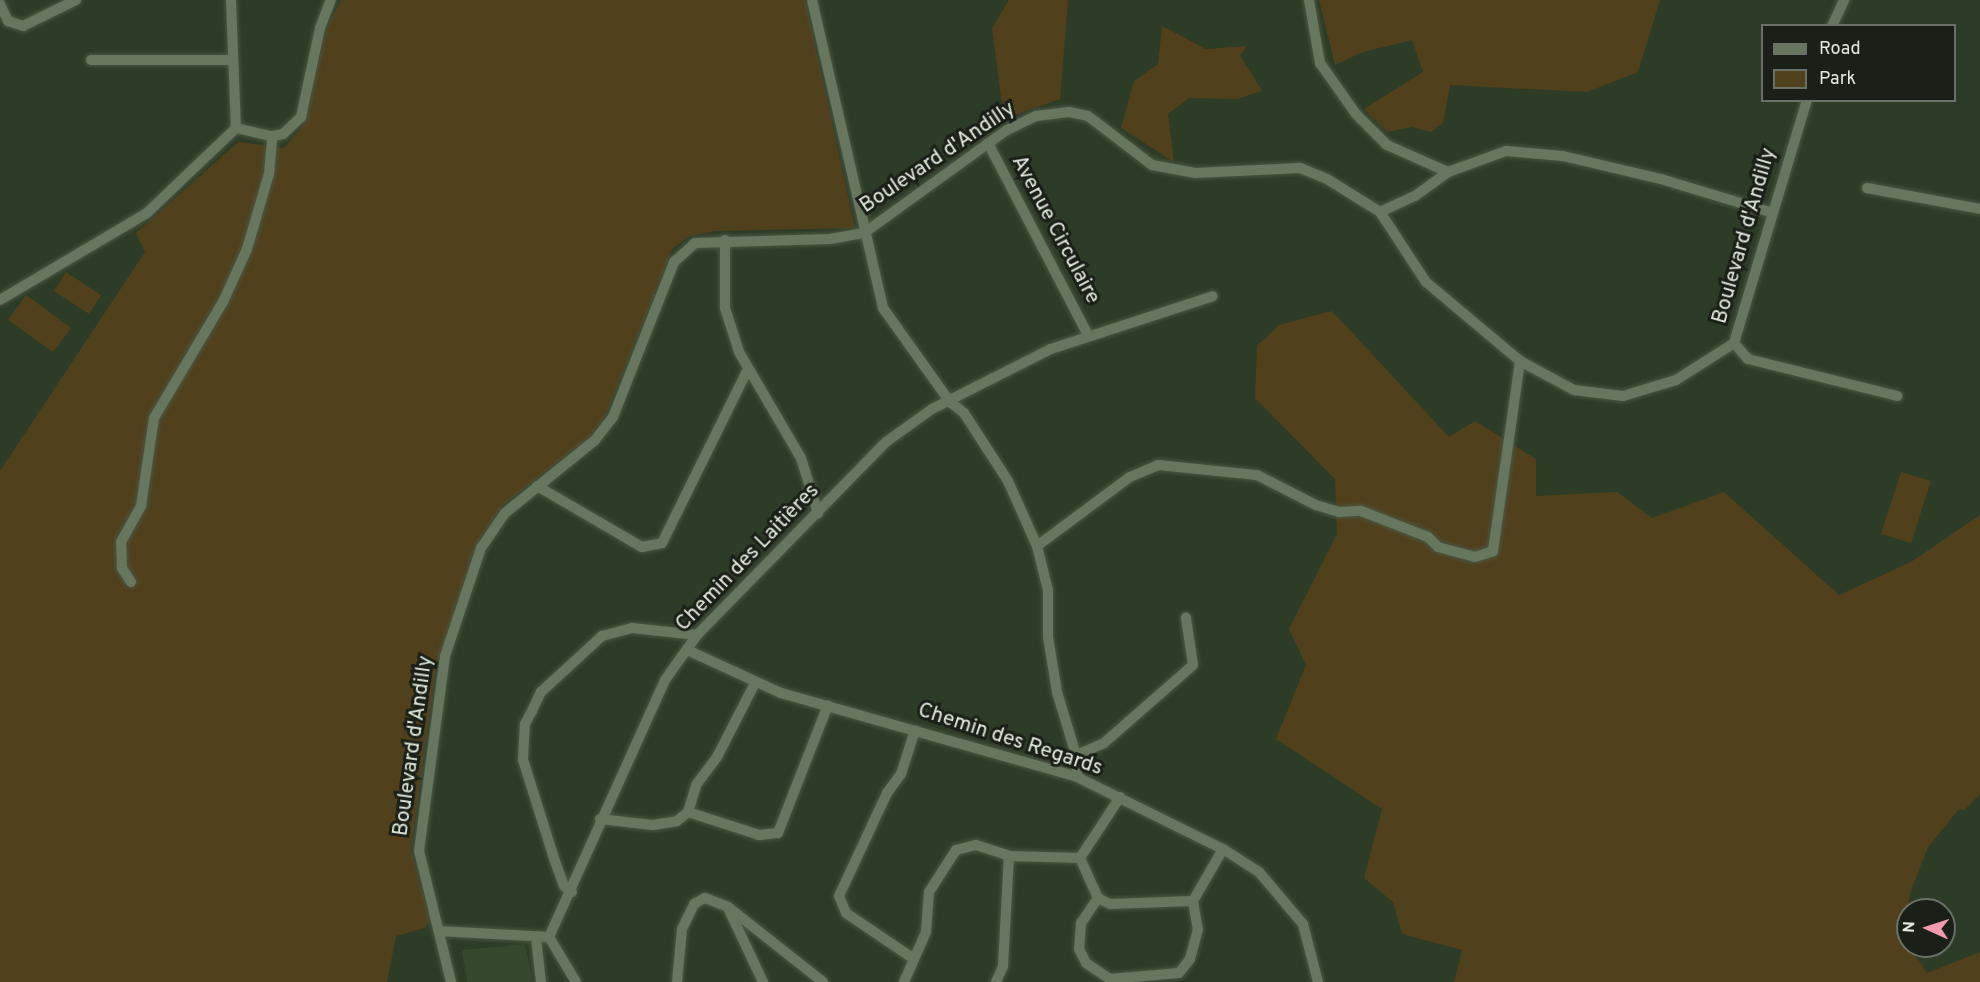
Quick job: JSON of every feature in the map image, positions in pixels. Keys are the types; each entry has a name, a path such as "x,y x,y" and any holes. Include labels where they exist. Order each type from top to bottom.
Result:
{"street":[{"path":"0,4 8,21 23,26 76,0"},
{"path":"231,0 230,60 236,128"},
{"path":"236,128 272,136 291,129 305,110 320,28 332,0"},
{"path":"812,0 883,308 951,402 964,413 1008,481 1037,546 1048,590 1048,637 1057,692 1076,755 1077,777"},
{"path":"1309,0 1320,63 1356,114 1387,145 1448,172"},
{"path":"1833,24 1844,0"},
{"path":"91,60 230,60"},
{"name":"Boulevard d'Andilly","path":"451,982 420,840 445,656 481,548 505,513 595,440 613,417 674,262 695,243 725,240 830,239 864,233 988,143 1036,116 1069,112 1088,116 1152,165 1195,173 1300,168 1380,212 1426,282 1520,361 1574,390 1623,396 1676,380 1734,343 1770,212 1806,102"},
{"path":"0,300 147,213 236,128"},
{"path":"131,582 122,568 121,542 141,506 154,418 223,302 247,249 269,174 272,136"},
{"name":"Avenue Circulaire","path":"988,143 1088,335"},
{"path":"1380,212 1415,196 1448,172 1506,151 1544,154 1661,179 1770,212"},
{"path":"1867,188 1980,209"},
{"path":"725,240 725,308 747,371 801,458 818,513"},
{"name":"Chemin des Laitières","path":"549,938 573,892 600,819 650,706 697,635 886,442 932,410 1088,335 1213,296"},
{"path":"1734,343 1748,359 1898,396"},
{"path":"1037,546 1130,477 1158,465 1257,475 1316,505 1339,512 1361,511 1428,537 1438,547 1475,557 1493,551 1503,495 1520,361"},
{"path":"537,486 642,547 662,543 747,371"},
{"path":"1076,755 1104,743 1193,665 1186,618"},
{"path":"573,892 564,886 523,760 528,718 541,692 602,636 632,628 697,635"},
{"name":"Chemin des Regards","path":"687,650 755,683 1077,777 1120,796 1223,849 1259,872 1303,924 1318,982"},
{"path":"600,819 653,825 677,821 688,812 696,785 717,757 755,683"},
{"path":"688,812 770,837 784,825 828,705"},
{"path":"914,959 846,913 839,896 900,774 915,730"},
{"path":"1080,858 1120,796"},
{"path":"904,982 926,932 929,892 942,867 956,849 976,845 1009,856 1080,858"},
{"path":"1098,898 1081,923 1079,950 1086,963 1110,980 1179,973 1190,959 1198,930 1193,901 1223,849"},
{"path":"996,982 1003,966 1009,856"},
{"path":"1080,858 1098,898 1110,904 1193,901"},
{"path":"677,982 682,929 694,904 705,898 728,907 823,982"},
{"path":"728,907 763,982"},
{"path":"439,931 549,938 576,982"},
{"path":"536,938 541,982"}],"shaded area":[{"path":"525,944 533,982 467,982 462,950"}],"green space":[{"path":"341,0 805,0 855,228 715,231 690,236 673,248 605,417 590,437 503,505 475,547 436,668 411,850 430,920 425,928 396,936 387,982 0,982 0,471 145,252 136,233 238,142 284,148 302,127 327,28"},
{"path":"1009,0 1068,0 1060,99 1004,119 992,28"},
{"path":"1319,0 1660,0 1638,72 1587,92 1450,85 1443,123 1431,132 1412,127 1387,132 1364,109 1423,72 1412,40 1363,52 1335,65"},
{"path":"1162,26 1206,49 1247,46 1240,55 1262,91 1237,99 1189,98 1168,114 1174,162 1121,128 1134,81 1158,64"},
{"path":"66,272 101,295 89,314 54,291"},
{"path":"26,295 71,328 53,352 8,320"},
{"path":"1332,311 1449,437 1475,421 1536,459 1536,496 1617,492 1652,518 1724,492 1839,595 1911,562 1980,515 1980,794 1964,810 1959,809 1928,847 1909,898 1896,898 1896,958 1917,958 1927,973 1980,952 1980,982 1454,982 1462,950 1402,934 1393,902 1364,878 1382,809 1276,739 1306,665 1289,629 1337,534 1335,479 1255,398 1257,346 1279,325"},
{"path":"1901,472 1931,481 1911,543 1881,534"}]}
